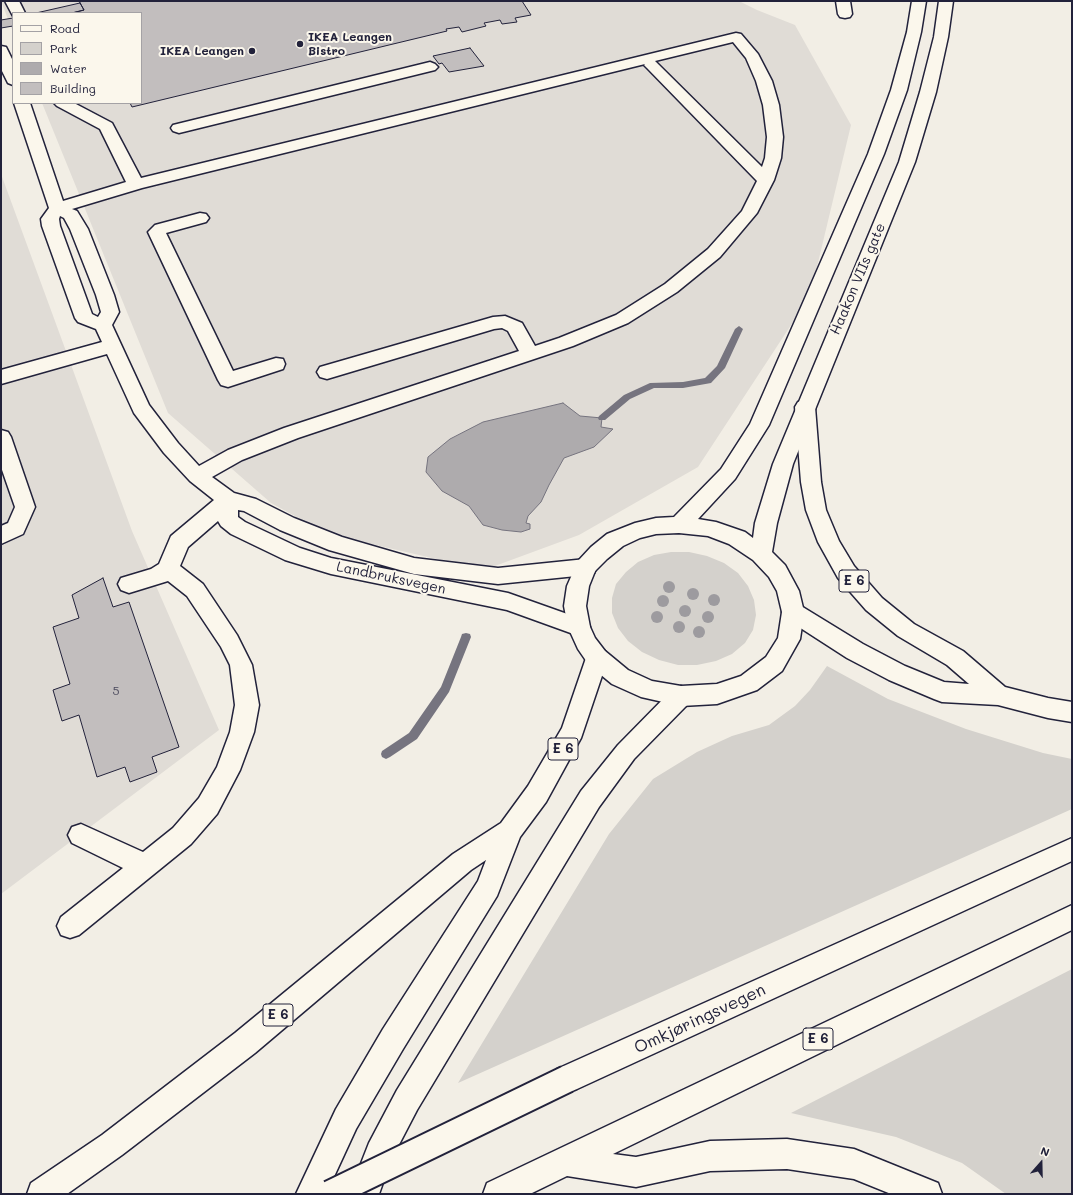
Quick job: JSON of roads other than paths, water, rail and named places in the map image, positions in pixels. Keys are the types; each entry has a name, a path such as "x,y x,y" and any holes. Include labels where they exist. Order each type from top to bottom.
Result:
{"main road":[{"path":"12,1 18,12"},
{"path":"679,524 728,474 759,425 876,154 899,90 914,32 919,1"},
{"name":"Haakon VIIs gate","path":"761,554 766,523 775,488 805,407 907,162 928,92 946,1"},
{"path":"22,104 57,208 71,215 74,220 105,295 110,312 103,325 84,318 50,226 50,219 57,208 136,184 736,37 754,57 764,81 770,105 775,137 773,158 766,180 749,213 714,254 671,288 622,319 566,342 291,433 236,455 197,476"},
{"path":"1,50 12,78"},
{"path":"652,65 766,180"},
{"path":"179,128 430,67"},
{"path":"64,104 106,126 136,184"},
{"path":"200,218 161,228 157,232 228,380 276,364"},
{"path":"327,372 493,323 505,322 515,327 530,353"},
{"name":"Landbruksvegen","path":"103,325 111,346 141,408 171,448 197,476 228,500 249,504 287,524 337,544 414,566 498,576 586,567"},
{"path":"1,377 111,346"},
{"name":"E 6","path":"805,407 811,482 816,510 829,542 846,572 874,604 906,630 955,658 998,695"},
{"path":"1,437 25,506 16,528 1,536"},
{"path":"129,584 158,576 168,569 179,542 228,500"},
{"name":"Landbruksvegen","path":"228,500 228,520 238,528 293,554 346,569 508,602 579,627"},
{"path":"679,524 709,528 737,538 761,554 777,572 788,591 793,612 789,639 774,664 749,683 717,694 681,696 649,690 620,677 597,658 586,642 579,627 575,606 578,586 586,567 598,553 615,540 656,526 679,524"},
{"path":"70,926 182,836 208,806 228,770 242,732 246,705 241,665 229,641 195,590 168,569"},
{"name":"E 6","path":"793,612 855,651 897,673 942,692 998,695 1048,708 1072,712"},
{"name":"E 6","path":"311,1194 346,1119 393,1040 488,888 510,831 537,794 573,731 597,658"},
{"path":"364,1194 379,1153 407,1100 590,799 626,752 681,696"},
{"name":"E 6","path":"42,1194 112,1145 245,1043 462,862 510,831"},
{"path":"81,835 146,866"},
{"name":"Omkjøringsvegen","path":"330,1194 567,1079 1072,849"},
{"name":"E 6","path":"498,1194 1072,917"},
{"path":"564,1161 636,1172 710,1156 788,1154 854,1164 927,1194"}],"water":[{"path":"563,403 580,416 602,418 601,427 613,429 594,447 564,458 541,502 528,516 526,523 530,524 530,529 521,532 502,530 483,525 469,506 442,491 426,472 428,457 450,439 483,422"}],"waterway":[{"path":"602,418 627,397 653,385 683,385 708,381 721,368 739,329"},
{"path":"386,754 413,736 445,689 466,637"}],"place":[{"name":"IKEA Leangen Bistro","path":"300,44"},
{"name":"IKEA Leangen","path":"252,51"}]}
